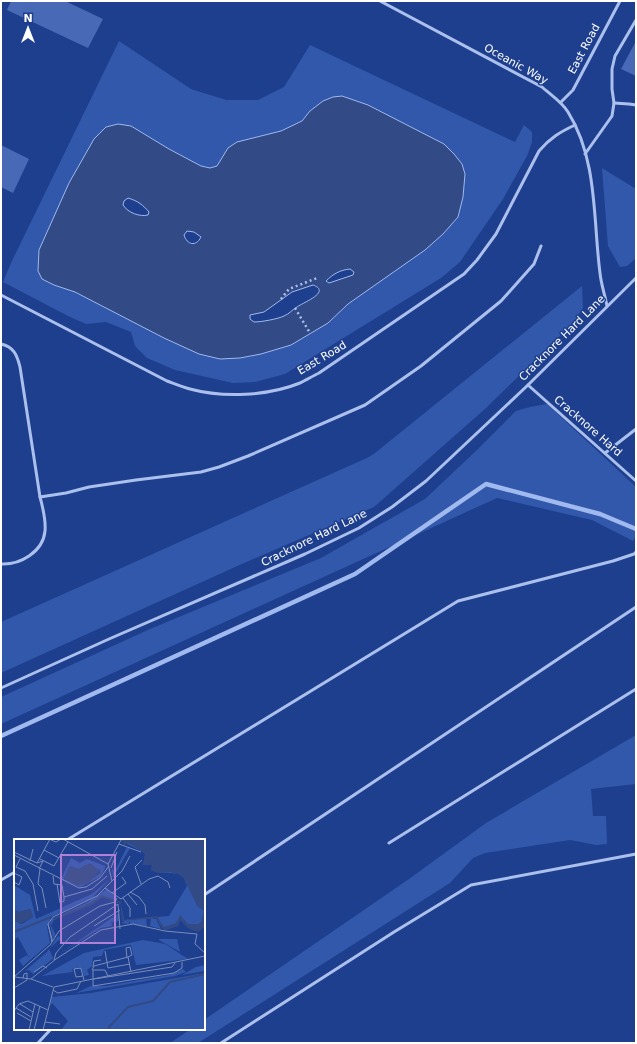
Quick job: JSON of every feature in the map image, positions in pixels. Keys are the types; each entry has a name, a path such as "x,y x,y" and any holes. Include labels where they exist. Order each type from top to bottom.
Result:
{"lane":[{"name":"Oceanic Way","path":"380,1 542,87 560,102 568,112 582,140 590,174 600,274 607,306"},
{"name":"East Road","path":"560,102 573,90 620,1"},
{"path":"585,154 612,116 614,103 612,70 615,56 636,20"},
{"path":"614,103 636,105"},
{"name":"East Road","path":"1,295 167,381 191,389 214,393 241,395 271,391 299,383 319,373 464,274 477,260 496,234 539,151 547,141 560,132 575,125"},
{"path":"40,497 66,493 89,487 201,472 219,467 248,456 365,405 421,366 501,301 534,264 541,246"},
{"name":"Cracknore Hard Lane","path":"1,688 109,639 305,554 358,528 392,507 426,481 528,385 636,278"},
{"path":"1,344 12,349 19,362 45,527 42,541 29,556 16,562 1,564"},
{"name":"Cracknore Hard","path":"528,385 636,480"},
{"path":"605,453 636,429"},
{"path":"69,839 458,601 613,561 636,552"},
{"path":"205,894 636,607"},
{"path":"389,843 636,689"},
{"path":"221,1043 394,932 471,885 636,854"},
{"path":"1,880 14,873"},
{"path":"38,1043 50,1030"}],"path":[{"path":"281,299 289,289 317,278"},
{"path":"295,308 310,333"}],"shaded area":[{"path":"119,41 191,89 226,100 258,100 284,87 310,45 515,142 524,125 532,132 532,142 527,156 503,199 460,262 441,278 285,374 255,382 233,383 175,370 147,358 135,346 131,332 106,322 86,324 3,282","holes":["342,96 368,105 444,144 458,217 443,234 425,250 348,304 328,323 291,345 261,354 240,358 220,359 164,338 75,292 54,285 38,271 39,250 69,183 94,139 106,127 131,126 169,149 201,166 210,168 217,167 237,142 281,131 302,121 310,111"]},
{"path":"342,96 368,105 444,144 462,164 465,174 463,197 458,217 443,234 425,250 348,304 328,323 291,345 261,354 240,358 220,359 199,354 164,338 75,292 42,279 38,271 39,250 69,183 94,139 106,127 118,124 131,126 169,149 201,166 210,168 217,166 228,148 237,142 281,131 302,121 310,111 323,101 333,97","holes":["128,198 137,202 149,212 148,215 134,214 125,208 123,205 124,201","187,231 194,232 201,237 197,242 192,244 187,241 184,235","350,269 354,272 353,275 329,283 326,281 331,276 343,270","313,285 318,288 319,291 314,297 281,317 257,322 250,319 250,315 264,312 292,292"]},
{"path":"602,168 636,189 636,258 627,266 620,267 608,246"},
{"path":"582,286 583,308 573,323 486,408 374,507 244,563 1,673 1,622 369,457"},
{"path":"547,404 636,487 636,536 633,541 592,520 497,498 1,724 1,697 150,629 321,558 425,499 516,411"},
{"path":"636,735 636,784 591,789 593,816 606,816 607,844 596,845 570,840 485,853 473,858 450,883 198,1043 170,1043 190,1030 205,1030 205,1019 409,879 486,823"}],"building":[{"path":"11,1 65,1 103,19 88,48 7,10"},
{"path":"636,41 636,76 621,69"},
{"path":"1,145 29,159 13,193 1,187"}],"waterway":[{"path":"1,736 355,574 486,484 600,514 636,529"}]}
